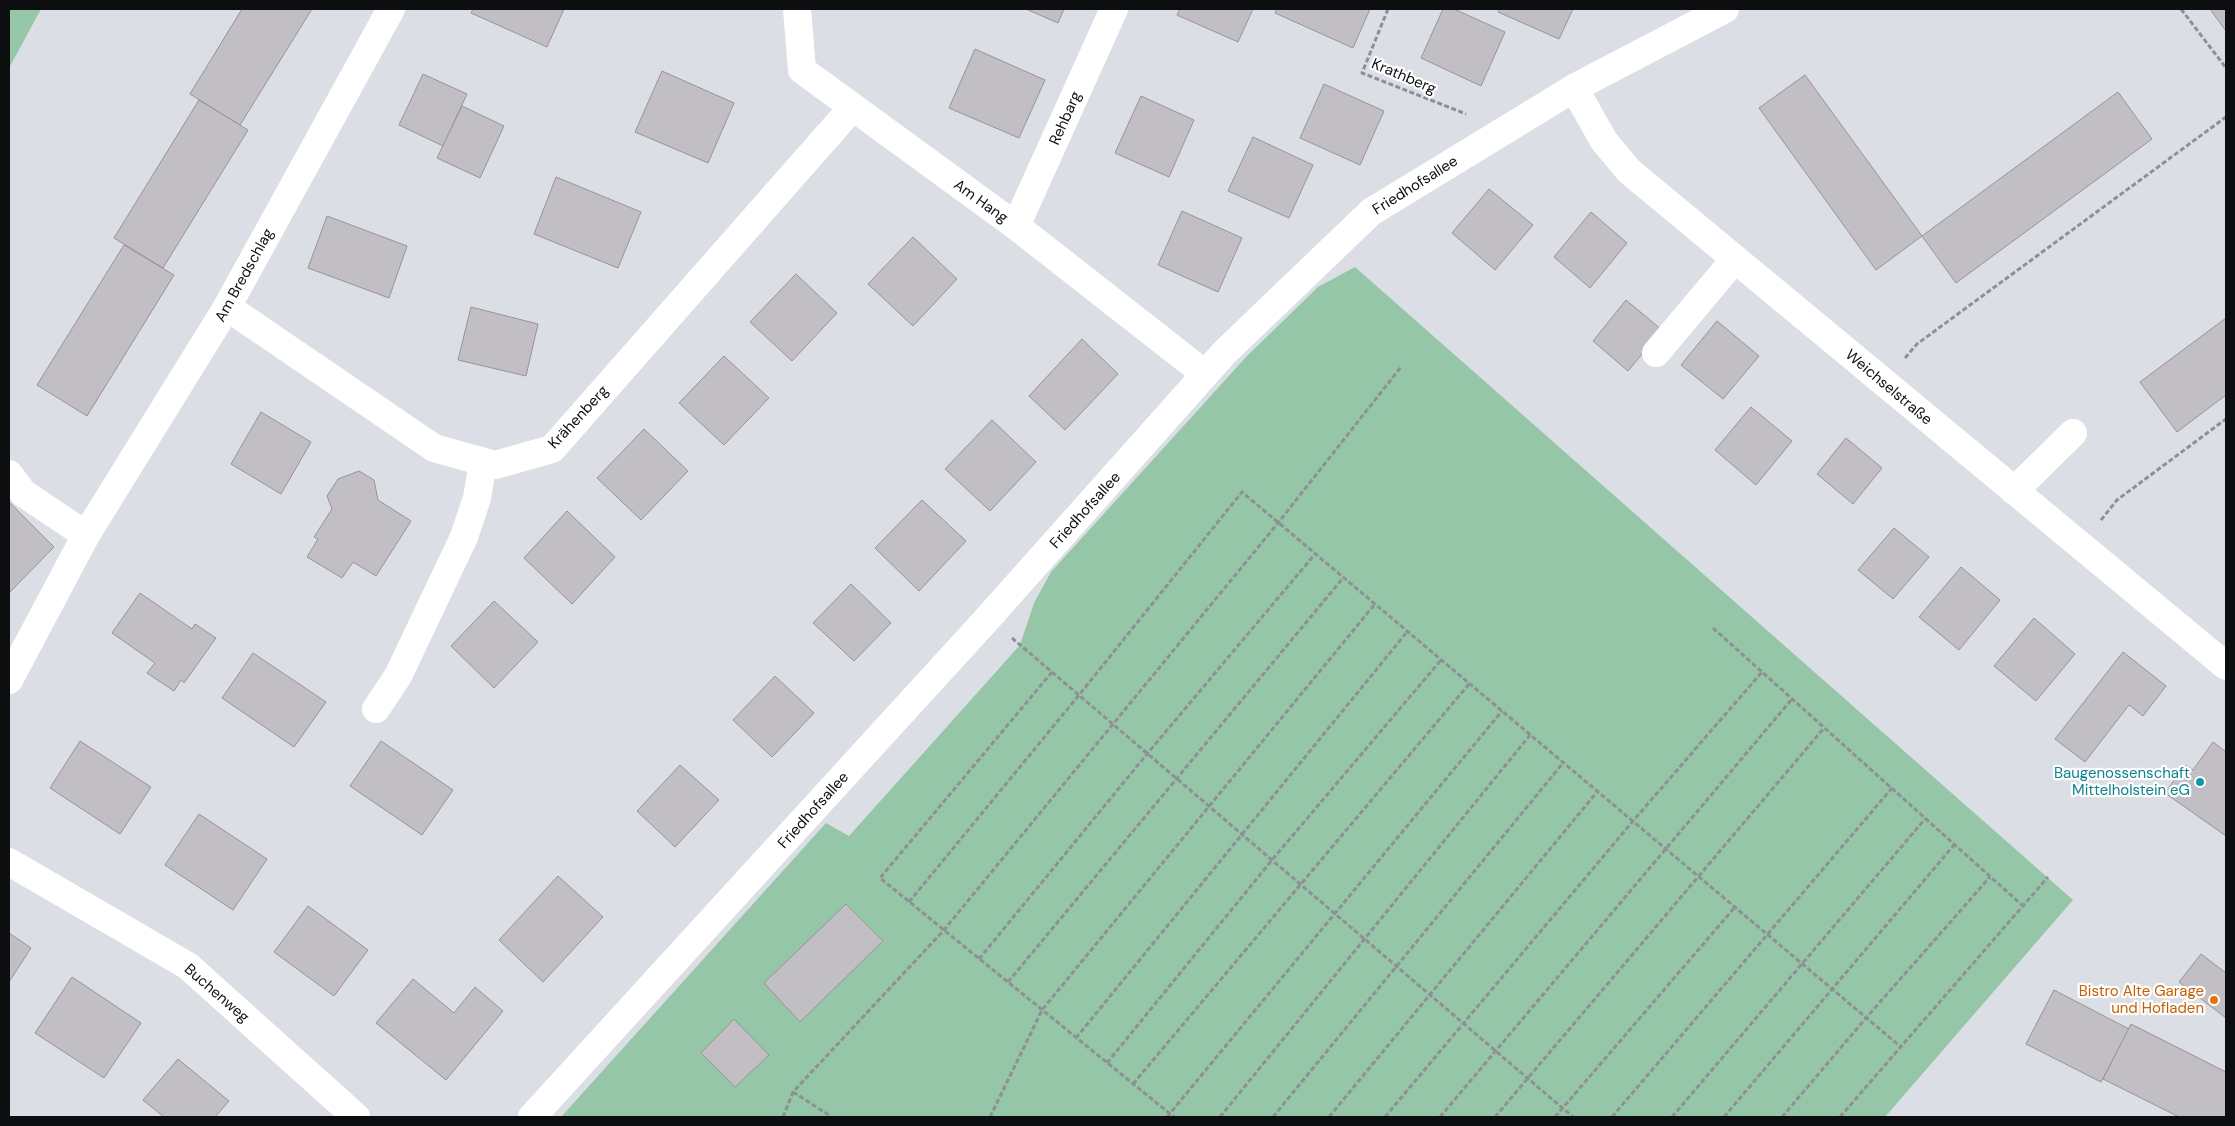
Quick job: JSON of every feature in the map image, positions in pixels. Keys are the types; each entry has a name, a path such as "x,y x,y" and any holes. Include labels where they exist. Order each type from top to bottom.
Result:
{"street":[{"name":"Am Bredschlag","path":"9,680 86,535 227,307 391,9"},
{"name":"Am Hang","path":"797,9 802,70 1016,226 1205,374"},
{"name":"Rehbarg","path":"1016,226 1114,9"},
{"name":"Friedhofsallee","path":"532,1117 988,618 1224,353 1371,212 1574,88 1725,9"},
{"name":"Weichselstraße","path":"1574,88 1604,141 1629,171 2226,666"},
{"name":"Krähenberg","path":"227,307 434,448 495,465 552,449 852,108"},
{"path":"1656,353 1735,259"},
{"path":"2014,491 2073,433"},
{"path":"376,709 398,676 464,537 477,498 483,462"},
{"path":"9,474 23,493 86,535"},
{"name":"Buchenweg","path":"9,862 188,966 356,1117"}],"path":[{"name":"Krathberg","path":"1388,9 1362,73 1479,119 1491,137"},
{"path":"2181,9 2226,68"},
{"path":"1884,383 1918,344 2226,117"},
{"path":"783,1117 793,1092 944,930 1278,523 1401,367"},
{"path":"2080,545 2117,500 2226,419"},
{"path":"909,902 1242,492 1901,1047"},
{"path":"979,959 1315,554"},
{"path":"1008,982 1343,578"},
{"path":"990,1117 1042,1010 1375,604"},
{"path":"988,618 1573,1117"},
{"path":"1713,628 2022,905"},
{"path":"1076,1038 1407,632"},
{"path":"1107,1063 1272,860 1441,660"},
{"path":"1052,672 880,878 1174,1117"},
{"path":"1385,1117 1632,822 1762,672"},
{"path":"1133,1084 1469,684"},
{"path":"1440,1117 1792,699"},
{"path":"1167,1117 1502,711"},
{"path":"1495,1117 1824,728"},
{"path":"1220,1117 1530,735"},
{"path":"1273,1117 1563,763"},
{"path":"1612,1117 1892,788"},
{"path":"1329,1117 1597,792"},
{"path":"1672,1117 1803,965 1925,818"},
{"path":"1724,1117 1954,845"},
{"path":"1782,1117 1990,877"},
{"path":"1840,1117 2048,877"},
{"path":"1555,1117 1734,907"},
{"path":"793,1092 832,1117"}],"green space":[{"path":"9,9 41,9 9,68"},
{"path":"1355,267 2073,900 1885,1117 561,1117 826,823 849,836 1020,645 1034,603 1051,572 1247,356 1318,287"}],"building":[{"path":"242,9 312,9 240,125 190,94"},
{"path":"473,9 564,9 547,47 471,13"},
{"path":"1026,9 1064,9 1058,23"},
{"path":"1180,9 1253,9 1238,42 1177,15"},
{"path":"1277,9 1370,9 1353,48 1275,13"},
{"path":"1443,9 1454,9 1505,32 1481,86 1421,58"},
{"path":"1500,9 1573,9 1559,39 1498,12"},
{"path":"2210,9 2226,9 2226,31"},
{"path":"975,49 1045,80 1019,138 949,108"},
{"path":"662,71 734,103 708,163 635,132"},
{"path":"423,74 467,94 443,146 399,125"},
{"path":"1805,75 1922,236 1876,270 1759,108"},
{"path":"1324,84 1384,111 1360,165 1300,138"},
{"path":"2118,92 2152,139 1956,283 1922,236"},
{"path":"1141,96 1194,120 1169,177 1115,153"},
{"path":"199,100 248,130 163,268 114,238"},
{"path":"462,106 504,126 480,178 437,158"},
{"path":"1253,137 1313,165 1289,218 1228,191"},
{"path":"556,177 641,212 618,268 534,234"},
{"path":"1489,189 1533,225 1495,270 1452,233"},
{"path":"1182,211 1242,238 1218,292 1158,265"},
{"path":"1591,212 1627,243 1590,288 1554,257"},
{"path":"327,216 407,246 389,298 308,268"},
{"path":"913,237 957,279 913,326 868,284"},
{"path":"124,245 174,275 87,416 37,385"},
{"path":"796,274 837,313 792,361 750,322"},
{"path":"1626,300 1662,330 1628,371 1593,341"},
{"path":"471,307 538,324 526,376 458,360"},
{"path":"2226,318 2226,395 2177,432 2140,382"},
{"path":"1717,321 1759,356 1723,399 1681,365"},
{"path":"1082,339 1118,374 1065,430 1029,396"},
{"path":"724,356 769,398 724,445 679,403"},
{"path":"1751,407 1792,441 1756,485 1715,450"},
{"path":"261,412 311,442 281,494 231,464"},
{"path":"992,420 1036,462 990,511 945,469"},
{"path":"644,429 688,471 641,520 597,478"},
{"path":"1846,438 1882,468 1853,504 1817,474"},
{"path":"359,471 374,480 378,500 411,521 376,576 353,562 342,578 307,557 318,539 314,537 332,509 327,496 338,479"},
{"path":"922,500 966,541 919,591 875,548"},
{"path":"9,502 54,547 9,593"},
{"path":"567,511 615,557 572,604 524,558"},
{"path":"1894,528 1929,557 1893,599 1858,570"},
{"path":"1961,567 2000,600 1959,650 1919,617"},
{"path":"851,584 891,623 854,661 813,623"},
{"path":"140,593 192,629 195,624 216,638 184,683 181,680 174,691 147,673 155,663 112,633"},
{"path":"494,601 538,642 494,688 451,646"},
{"path":"2034,618 2075,654 2036,701 1994,666"},
{"path":"2123,652 2166,686 2143,716 2129,705 2085,762 2055,739"},
{"path":"253,653 326,702 294,747 222,698"},
{"path":"775,676 814,713 772,757 733,720"},
{"path":"80,741 151,787 120,834 50,788"},
{"path":"381,741 453,790 422,835 350,786"},
{"name":"Baugenossenschaft Mittelholstein eG","path":"2213,742 2226,752 2226,836 2165,793 2185,765 2193,770"},
{"path":"680,765 719,800 675,847 637,811"},
{"path":"199,814 267,859 233,910 165,865"},
{"path":"558,876 603,917 543,982 499,940"},
{"path":"846,904 883,941 800,1022 764,983"},
{"path":"308,906 368,950 334,996 274,952"},
{"path":"9,933 31,948 9,982"},
{"name":"Bistro Alte Garage und Hofladen","path":"2201,954 2226,973 2226,1018 2179,982"},
{"path":"72,977 141,1023 104,1078 35,1033"},
{"path":"413,979 454,1013 475,987 503,1011 446,1080 376,1023"},
{"path":"2054,990 2129,1029 2101,1082 2026,1044"},
{"path":"734,1019 769,1055 735,1087 701,1053"},
{"path":"2131,1024 2226,1072 2226,1117 2179,1117 2103,1079"},
{"path":"178,1059 229,1101 215,1117 164,1117 143,1100"}],"place":[{"name":"Baugenossenschaft Mittelholstein eG","path":"2200,782"},
{"name":"Bistro Alte Garage und Hofladen","path":"2214,1000"}]}
